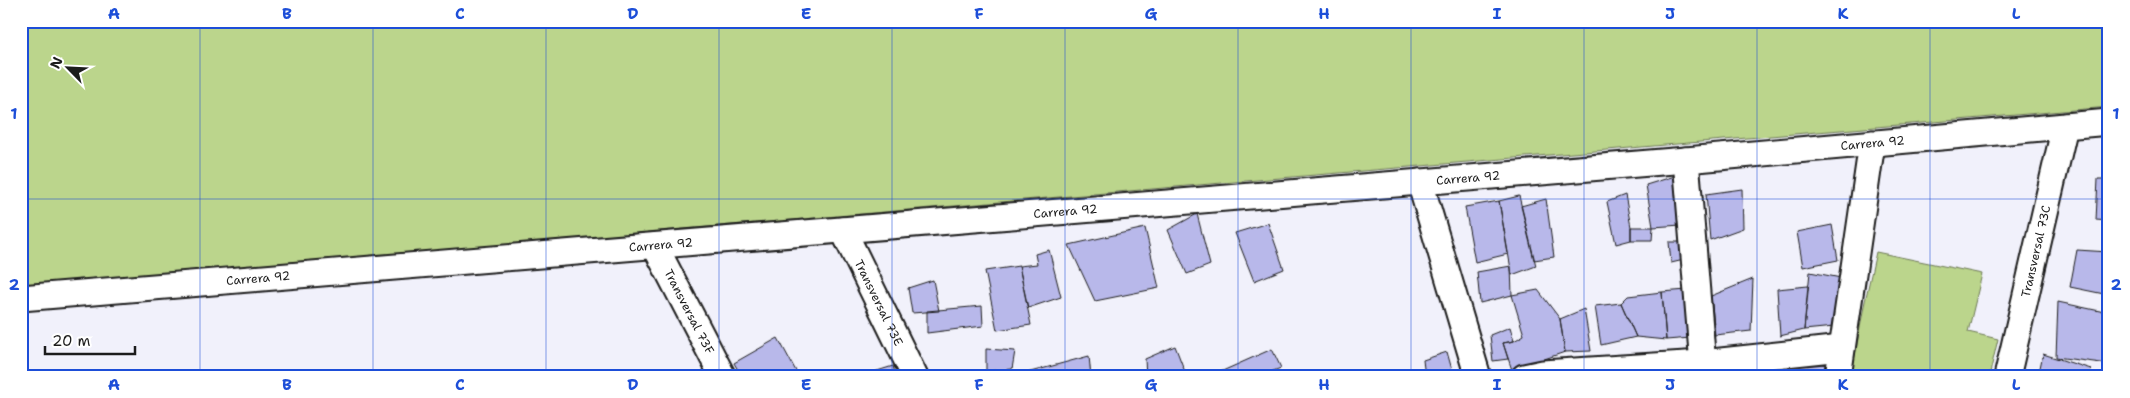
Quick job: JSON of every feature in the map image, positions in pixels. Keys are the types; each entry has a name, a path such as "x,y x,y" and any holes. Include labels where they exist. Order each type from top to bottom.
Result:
{"street":[{"name":"Carrera 92","path":"21,298 1686,160 2109,122"},
{"name":"Transversal 73C","path":"2007,377 2065,126"},
{"path":"1838,377 1872,143"},
{"path":"1686,160 1703,370"},
{"path":"1420,182 1478,377"},
{"name":"Transversal 73E","path":"843,230 915,377"},
{"name":"Transversal 73F","path":"655,246 723,377"},
{"path":"1524,377 1543,373 1703,370 1842,348"}],"green space":[{"path":"21,21 2109,21 2109,107 662,231 21,294"},
{"path":"1876,252 1982,274 1968,332 1998,339 1989,377 1851,377"}],"building":[{"path":"2105,142 2109,142 2109,167 2105,167"},
{"path":"1675,176 1681,225 1653,227 1646,185"},
{"path":"2098,179 2109,179 2109,221 2096,220"},
{"path":"1742,189 1743,228 1710,240 1706,194"},
{"path":"1625,195 1631,227 1631,240 1616,244 1607,202"},
{"path":"1519,196 1536,266 1512,275 1499,201"},
{"path":"1546,199 1554,257 1534,260 1521,206"},
{"path":"1499,201 1508,254 1475,262 1465,207"},
{"path":"1197,214 1210,265 1187,274 1168,230"},
{"path":"1268,223 1284,269 1254,281 1235,233"},
{"path":"1832,225 1838,260 1803,267 1797,232"},
{"path":"1631,227 1653,227 1652,240 1631,240"},
{"path":"1145,228 1159,288 1095,301 1069,245"},
{"path":"1669,242 1683,242 1684,260 1671,263"},
{"path":"1049,250 1061,297 1028,308 1019,266 1037,264 1035,254"},
{"path":"2077,250 2109,252 2109,295 2070,287"},
{"path":"1019,266 1031,325 997,330 985,271"},
{"path":"1511,266 1512,295 1480,303 1477,272"},
{"path":"1810,272 1841,278 1834,327 1804,330"},
{"path":"1753,279 1751,331 1715,335 1711,296"},
{"path":"933,280 939,311 912,313 908,288"},
{"path":"1808,286 1804,330 1780,336 1777,289"},
{"path":"1538,290 1560,319 1565,352 1512,370 1503,343 1514,341 1524,335 1512,295"},
{"path":"1687,290 1691,338 1666,340 1662,292"},
{"path":"1662,292 1666,340 1636,337 1621,303 1628,296"},
{"path":"2058,302 2109,313 2109,364 2056,357"},
{"path":"1621,303 1636,337 1601,345 1595,306"},
{"path":"982,306 983,326 927,333 927,311"},
{"path":"1584,309 1591,351 1565,352 1560,319"},
{"path":"1510,327 1514,341 1503,343 1508,359 1493,361 1490,335"},
{"path":"778,338 797,373 791,377 742,377 734,363"},
{"path":"1175,346 1187,377 1146,377 1145,359"},
{"path":"986,349 1015,351 1012,369 986,371"},
{"path":"1272,349 1281,368 1257,377 1209,377"},
{"path":"1447,352 1454,377 1425,377 1423,360"},
{"path":"2043,354 2091,369 2089,377 2038,377"},
{"path":"1089,356 1091,377 1012,377"},
{"path":"1825,364 1823,377 1779,377 1779,366"},
{"path":"893,366 896,377 858,377"},
{"path":"1750,366 1752,377 1728,377 1727,370"}]}
